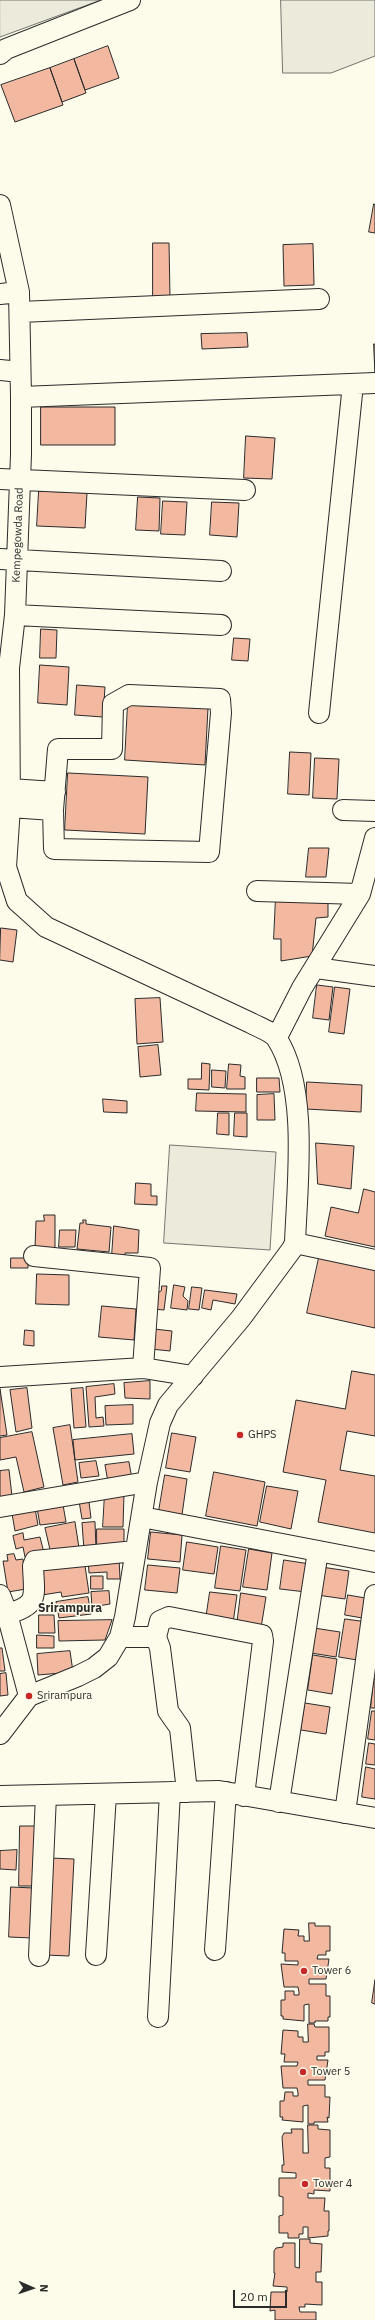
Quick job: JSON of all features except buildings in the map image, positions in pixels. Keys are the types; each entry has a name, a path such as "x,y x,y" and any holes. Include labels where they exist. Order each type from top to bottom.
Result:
{"street":[{"path":"0,54 6,49 130,0"},
{"name":"Kempegowda Road","path":"0,205 19,292 21,397 20,481 9,560 15,615 5,667 5,728 10,798 6,890"},
{"path":"0,294 19,292"},
{"path":"20,312 319,299"},
{"path":"0,370 20,372"},
{"path":"21,397 375,383"},
{"path":"318,713 353,384"},
{"path":"0,479 245,490"},
{"path":"9,560 221,571"},
{"path":"15,615 221,625"},
{"path":"129,695 220,699 221,713 209,852 54,849 54,801 58,749 112,749 113,704 129,695"},
{"path":"10,798 54,801"},
{"path":"343,810 375,811"},
{"path":"277,1037 360,894 375,838"},
{"path":"0,1734 29,1696 94,1668 108,1657 120,1637 125,1617 135,1551 142,1517 146,1482 160,1423 168,1405 241,1318 295,1243 299,1134 292,1071 277,1037 46,927 6,890"},
{"path":"256,891 360,894"},
{"path":"316,968 375,976"},
{"path":"295,1243 375,1260"},
{"path":"34,1256 150,1268 143,1368"},
{"path":"0,1377 143,1368 193,1376"},
{"path":"0,1507 146,1482"},
{"path":"142,1517 375,1562"},
{"path":"7,1614 28,1607 32,1601 33,1566 35,1561 135,1551"},
{"path":"279,1802 318,1551"},
{"path":"0,1595 7,1614 29,1696"},
{"path":"345,1813 375,1595"},
{"path":"158,2017 179,1792 180,1728 168,1710 160,1648 156,1637 160,1621 168,1616 262,1635 263,1641 235,1794 215,1950"},
{"path":"120,1637 156,1637"},
{"path":"0,1796 179,1792 235,1794 375,1818"},
{"path":"96,1955 106,1794"},
{"path":"39,1956 46,1795"}],"shaded area":[{"path":"0,0 101,0 0,37"},
{"path":"281,0 375,0 375,56 331,73 283,73"},
{"path":"170,1145 276,1152 270,1250 164,1243"}],"place":[{"name":"GHPS","path":"240,1435"},
{"name":"Srirampura","path":"29,1696"},
{"name":"Tower 6","path":"304,1971"},
{"name":"Tower 5","path":"303,2072"},
{"name":"Tower 4","path":"305,2184"}],"district":[{"name":"Srirampura","path":"70,1609"}]}
